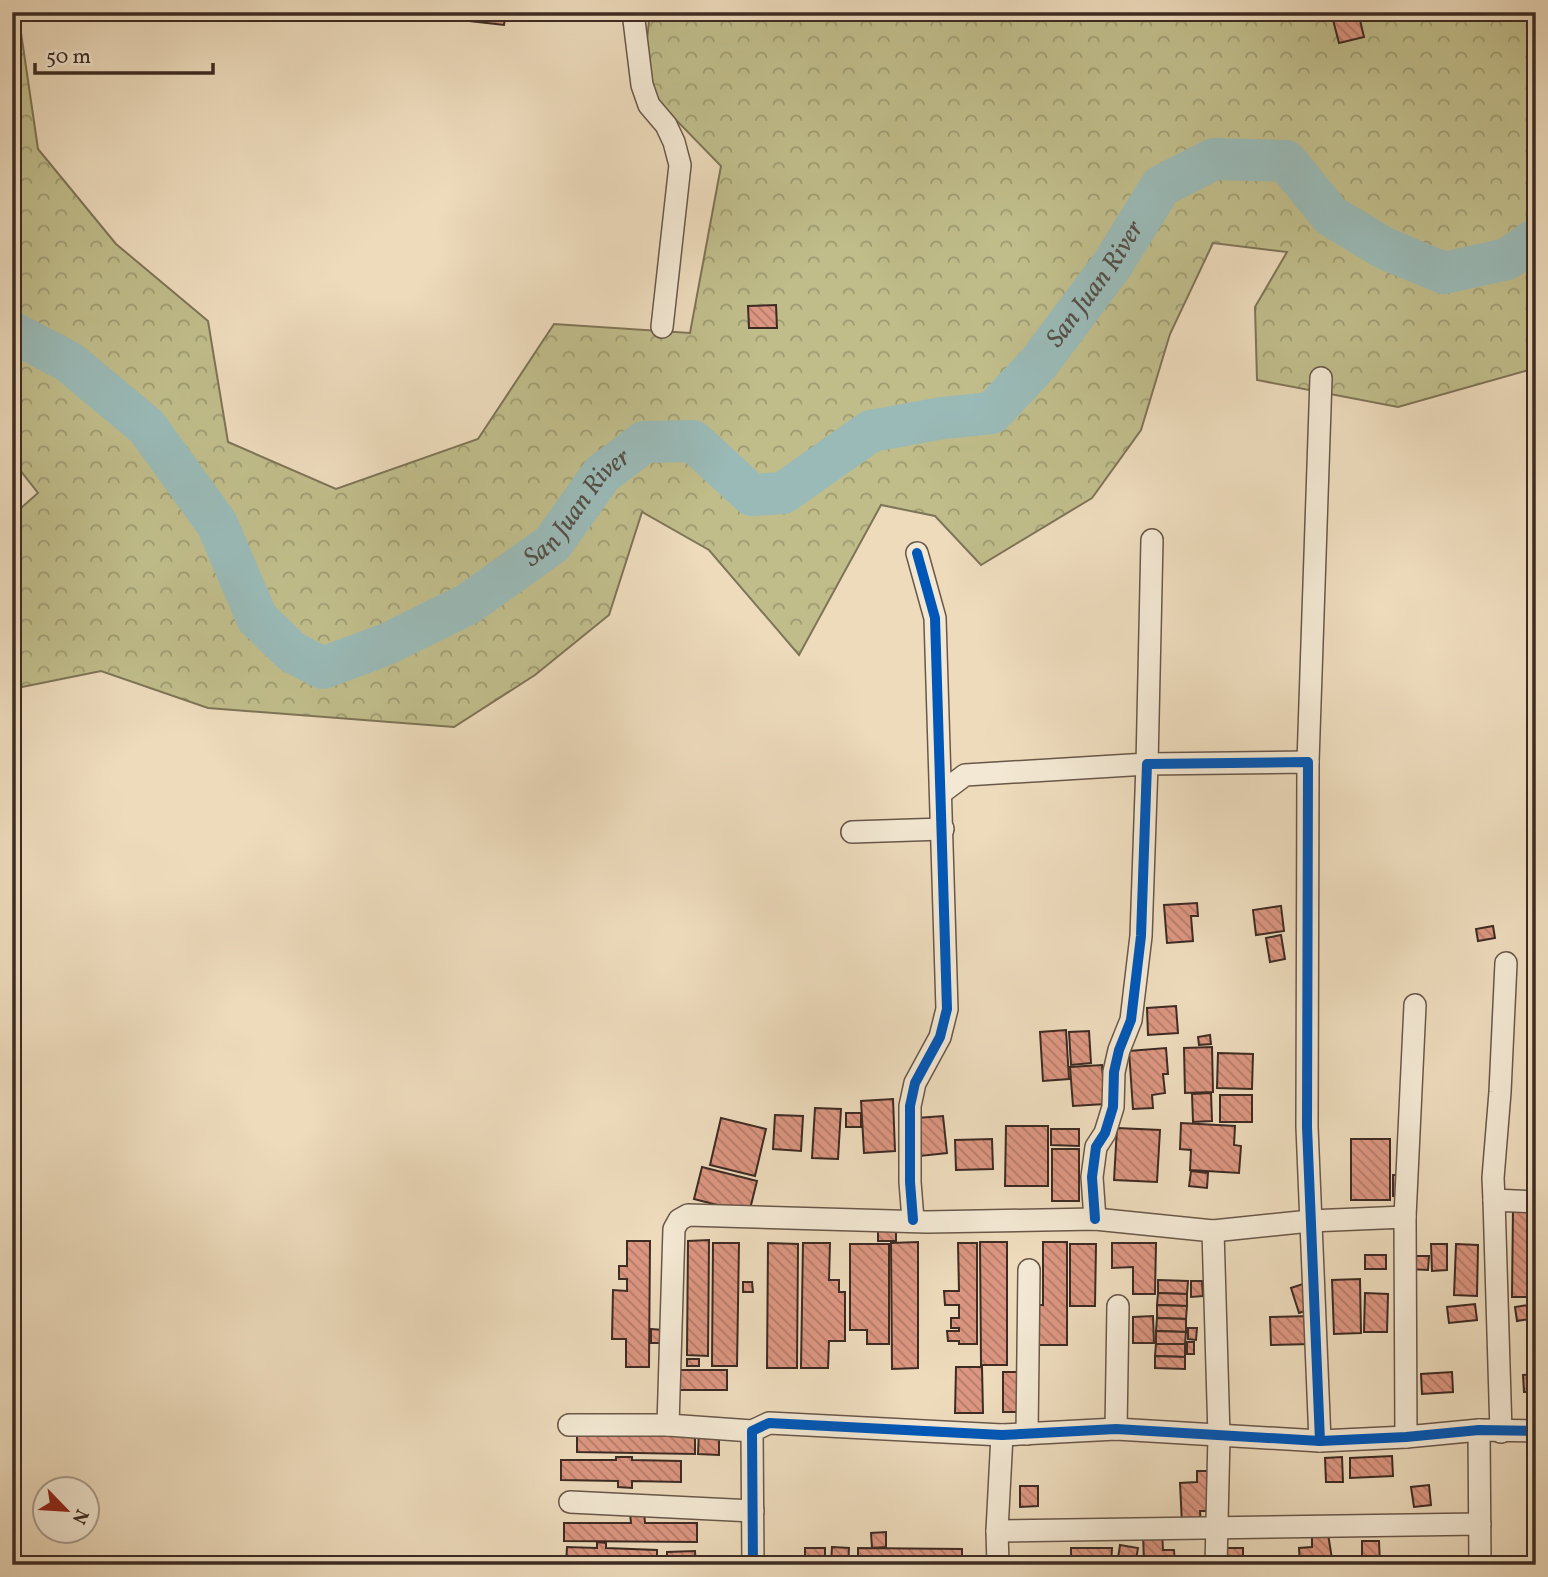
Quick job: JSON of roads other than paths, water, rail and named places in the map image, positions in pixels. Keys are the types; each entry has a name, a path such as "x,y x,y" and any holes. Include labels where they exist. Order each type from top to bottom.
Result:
{"street":[{"path":"633,12 642,85 649,104 670,133 681,165 662,327"},
{"path":"1320,1440 1310,1222 1306,1007 1308,762 1321,377"},
{"path":"1094,1219 1091,1177 1096,1147 1105,1133 1112,1107 1114,1072 1119,1050 1132,1020 1141,936 1152,540"},
{"path":"913,1220 910,1106 915,1083 940,1037 947,1009 935,618 917,553"},
{"path":"941,793 965,775 1147,764 1308,762"},
{"path":"852,832 943,829"},
{"path":"1502,1432 1493,1178 1506,963"},
{"path":"1406,1437 1405,1217 1415,1005"},
{"path":"1494,1200 1536,1202"},
{"path":"668,1424 674,1229 680,1220 688,1215 927,1222 1094,1219 1213,1231 1405,1217"},
{"path":"1213,1231 1219,1436 1216,1565"},
{"path":"1027,1434 1029,1270"},
{"path":"1116,1429 1118,1306"},
{"path":"569,1425 668,1424 752,1431 769,1423 1002,1435 1116,1429 1320,1440 1406,1437 1479,1430 1536,1431"},
{"path":"1479,1430 1480,1565"},
{"path":"752,1431 753,1565"},
{"path":"998,1565 1002,1435"},
{"path":"570,1503 752,1511"},
{"path":"997,1531 1480,1524"}],"waterway":[{"name":"San Juan River","path":"12,332 69,362 147,427 217,524 257,618 292,652 323,668 387,644 468,604 552,544 602,474 644,442 693,441 752,495 783,493 871,431 943,418 992,413 1038,364 1112,265 1161,186 1214,159 1286,161 1331,216 1384,248 1444,273 1507,259 1536,239"}]}
